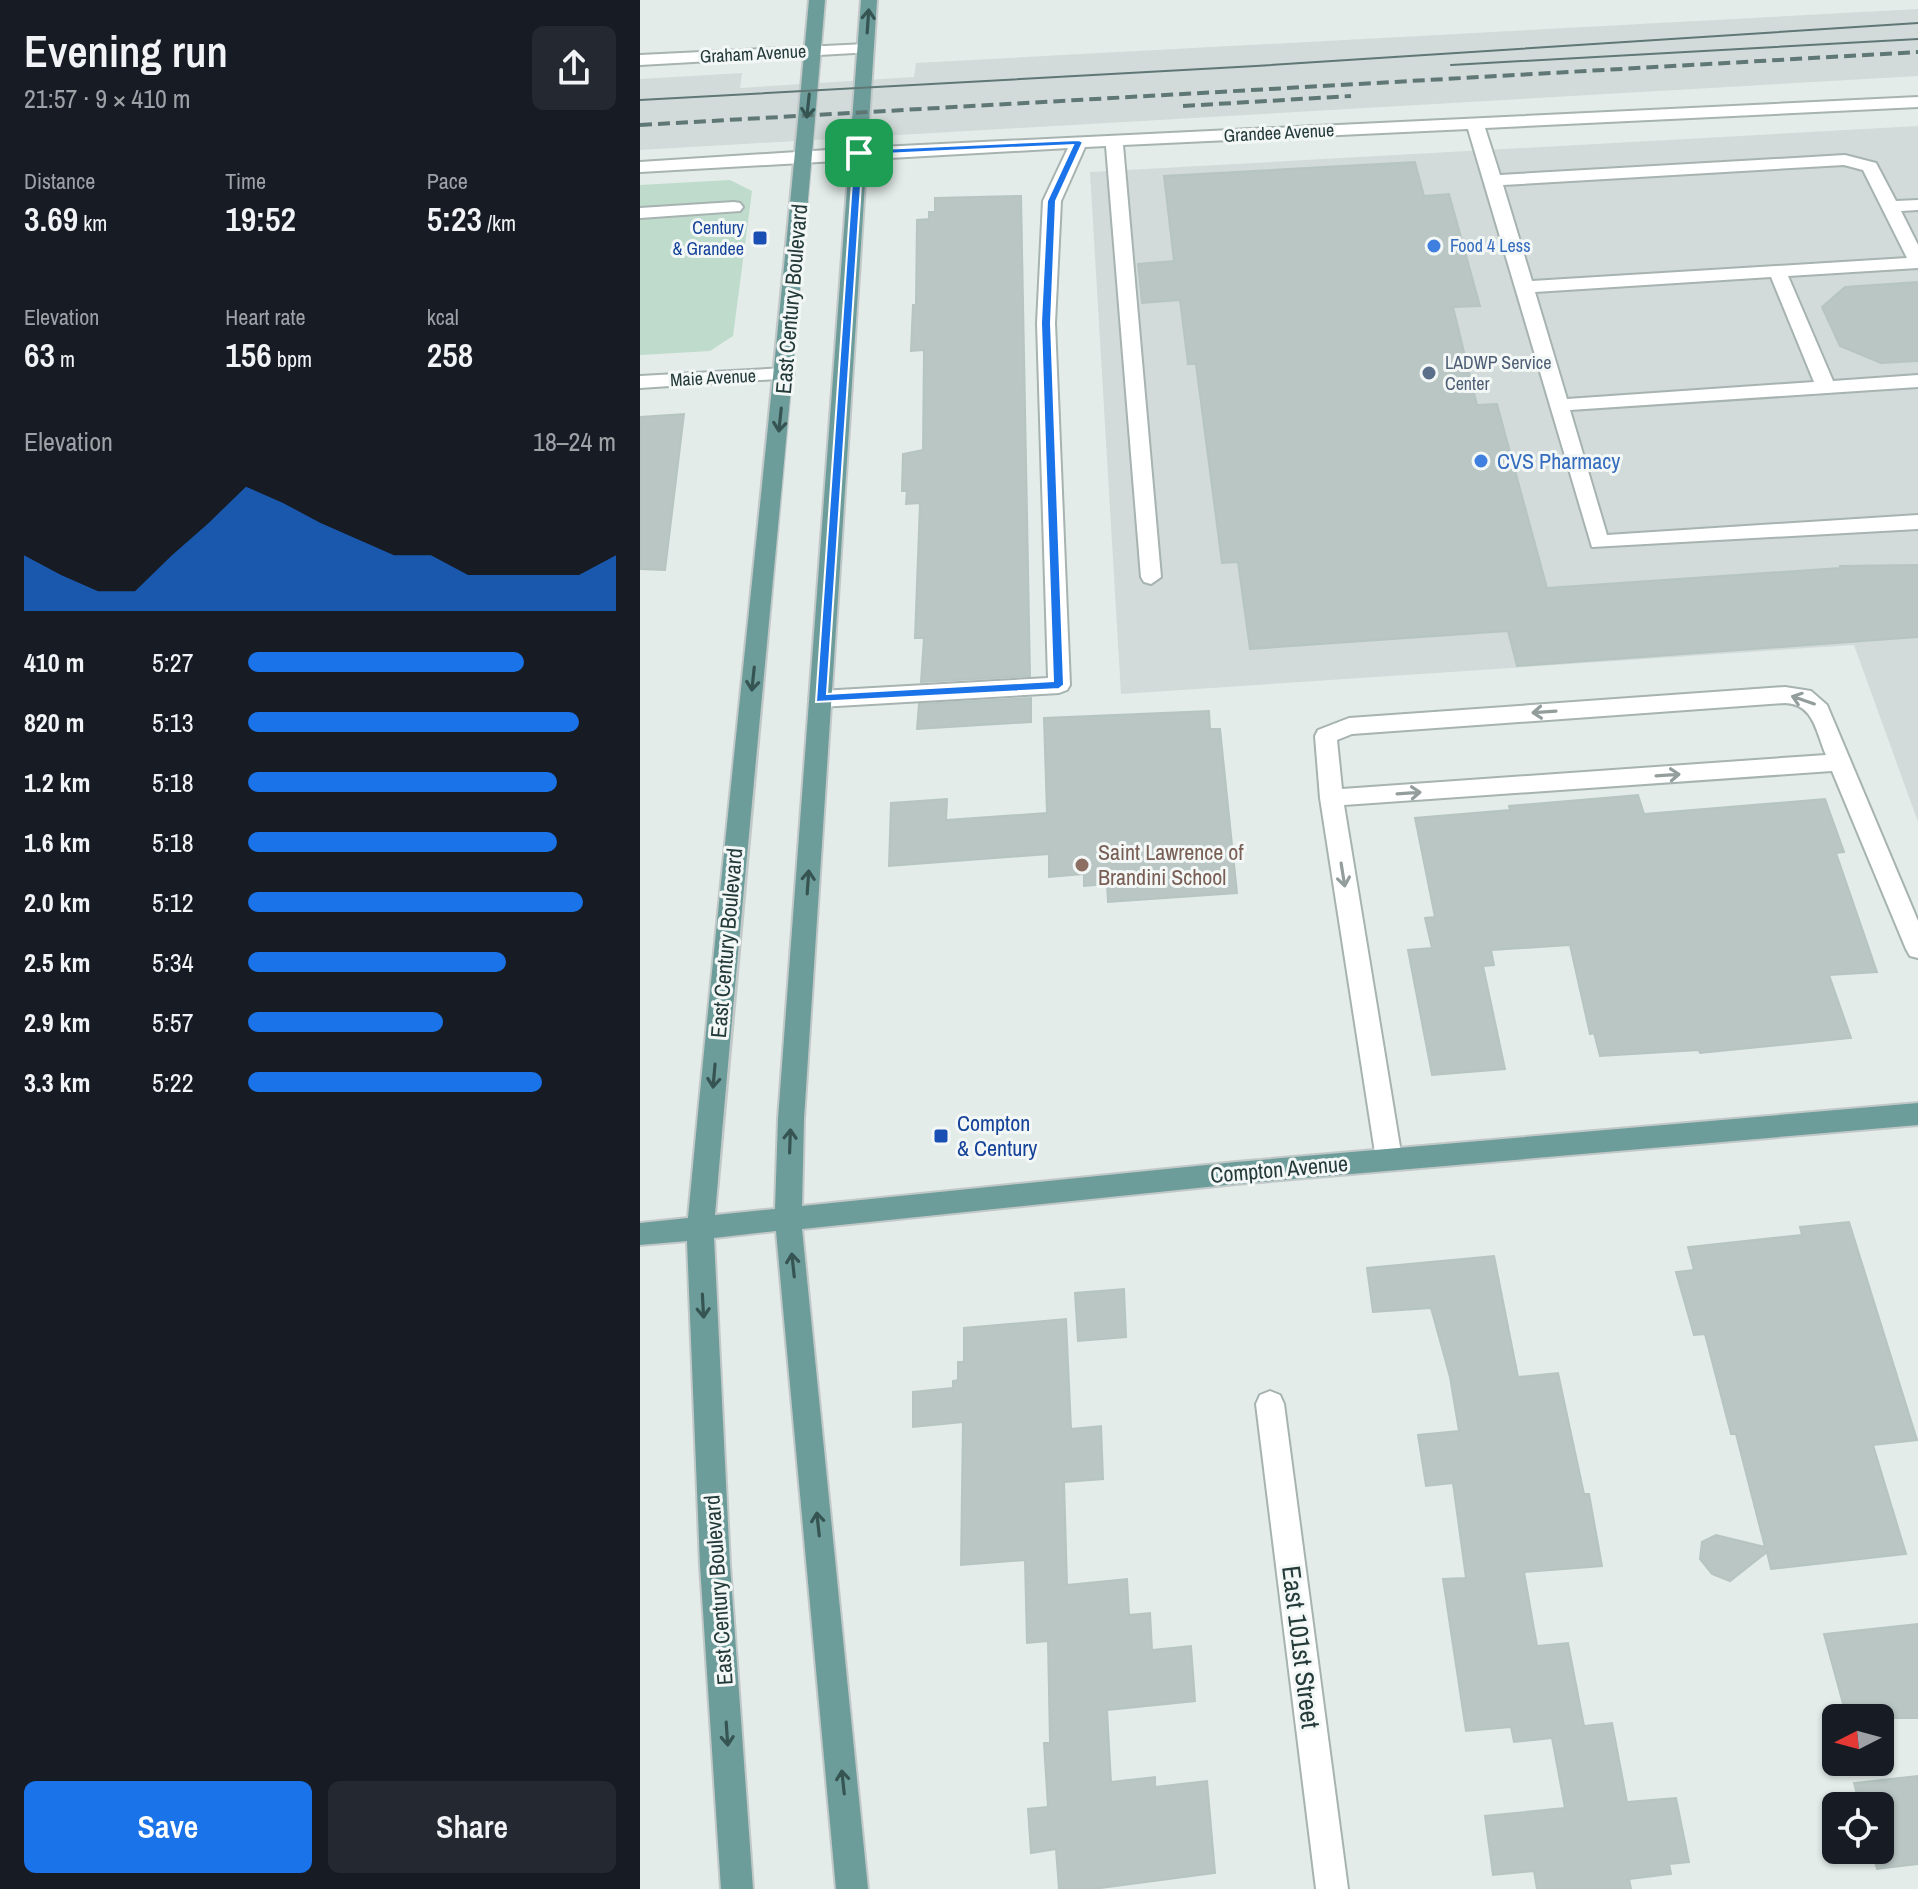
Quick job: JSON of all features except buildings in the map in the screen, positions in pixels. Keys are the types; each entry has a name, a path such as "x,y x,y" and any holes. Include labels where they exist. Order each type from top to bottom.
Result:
{"main road":[{"name":"East Century Boulevard","path":"737,1889 715,1565 700,1229 731,887 785,374 817,0"},
{"path":"852,1889 788,1219 791,1119 869,0"},
{"name":"Compton Avenue","path":"640,1234 1389,1159 1918,1114"}],"street":[{"name":"Graham Avenue","path":"640,60 866,49"},
{"name":"Grandee Avenue","path":"640,167 859,153 1918,102"},
{"path":"1475,123 1599,542 1918,522"},
{"path":"1114,141 1151,577"},
{"path":"820,699 1059,685 1046,323 1052,201 1079,142"},
{"path":"1493,180 1845,160 1870,167 1918,263 1525,287"},
{"path":"1890,207 1918,205"},
{"path":"640,213 734,207"},
{"path":"1777,271 1826,387"},
{"name":"Maie Avenue","path":"640,382 785,374"},
{"path":"1559,405 1918,381"},
{"path":"1389,1159 1331,798 1326,736 1349,726 1803,696 1816,705 1842,762 1918,949"},
{"path":"1331,798 1842,762"},
{"name":"East 101st Street","path":"1270,1404 1332,1889"}],"shaded area":[{"path":"1918,9 1918,76 640,150 640,79 742,73 740,88 914,77 916,63"},
{"path":"1918,126 1918,822 1854,645 1121,694 1090,172"}],"green space":[{"path":"730,180 752,191 733,336 710,351 640,355 640,185"}],"tram line":[{"path":"640,100 1256,66 1918,23"},
{"path":"1451,65 1918,39"}],"railway":[{"path":"640,125 1918,52"},
{"path":"1183,106 1351,96"}],"place":[{"name":"Century & Grandee","path":"760,238"},
{"name":"Food 4 Less","path":"1434,246"},
{"name":"LADWP Service Center","path":"1429,373"},
{"name":"CVS Pharmacy","path":"1481,461"},
{"name":"Saint Lawrence of Brandini School","path":"1082,865"},
{"name":"Compton & Century","path":"941,1136"}],"route":[{"path":"1079,142 1052,201 1046,323 1059,685 820,699 859,153 1079,142"}]}
